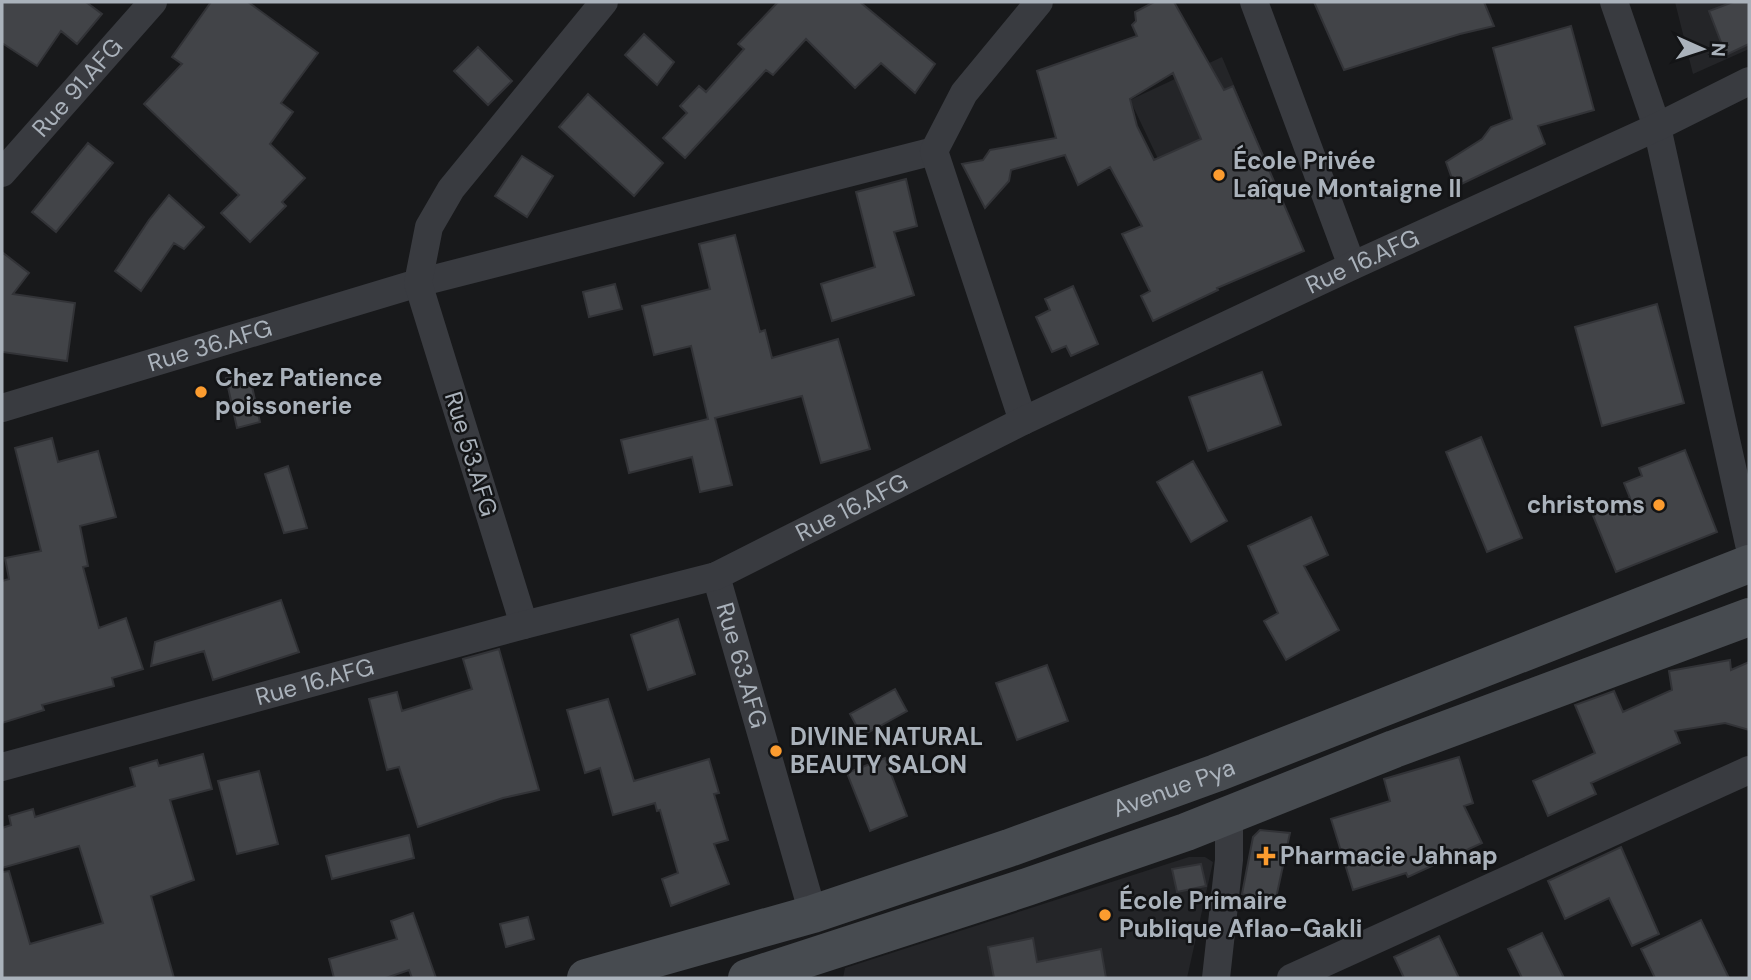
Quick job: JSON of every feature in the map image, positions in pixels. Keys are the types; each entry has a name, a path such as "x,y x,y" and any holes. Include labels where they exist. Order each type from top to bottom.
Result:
{"main road":[{"name":"Avenue Pya","path":"586,978 813,914 1009,848 1216,773 1749,564"},
{"name":"Avenue Pya","path":"747,978 820,966 1027,887 1229,815 1394,749 1749,617"},
{"path":"1216,773 1229,815"},
{"path":"813,914 820,966"}],"street":[{"name":"Rue 91.AFG","path":"2,173 153,2"},
{"path":"418,283 429,227 452,189 604,2"},
{"path":"1023,421 934,151 964,93 1040,2"},
{"path":"1254,2 1353,266"},
{"path":"1614,2 1657,127 1749,544"},
{"name":"Rue 16.AFG","path":"2,767 524,625 716,576 1023,421 1657,127 1749,81"},
{"name":"Rue 36.AFG","path":"2,408 418,283 934,151"},
{"name":"Rue 53.AFG","path":"418,283 524,625"},
{"name":"Rue 63.AFG","path":"716,576 813,914"},
{"path":"1291,978 1749,770"},
{"path":"1216,978 1229,860 1229,815"}],"shaded area":[{"path":"1675,2 1749,2 1749,49 1693,74"},
{"name":"École Privée Laîque Montaigne II","path":"1222,57 1304,251 1219,287 1130,100"},
{"name":"École Primaire Publique Aflao-Gakli","path":"1189,857 1205,857 1213,862 1187,978 843,978 845,968"}],"building":[{"path":"2,2 86,2 102,14 77,44 61,31 37,66 2,43"},
{"path":"211,2 248,2 318,53 281,103 293,112 270,144 305,178 282,202 286,206 250,242 221,213 239,195 144,104 182,64 172,57"},
{"path":"778,2 860,2 935,64 915,93 881,63 855,88 806,39 773,75 766,70 685,158 663,138 687,113 680,106 699,86 706,92 744,49 738,44"},
{"path":"1154,2 1174,2 1224,90 1233,86 1304,251 1217,288 1218,290 1153,321 1141,296 1150,291 1122,234 1142,226 1110,167 1078,185 1065,155 1011,170 1009,181 985,208 962,164 983,160 990,150 1056,138 1037,71 1137,36 1132,25 1136,21 1135,12","holes":["1173,73 1201,139 1154,160 1137,126 1130,99"]},
{"path":"1314,2 1484,2 1494,26 1344,70"},
{"path":"1733,2 1749,2 1749,44 1726,55 1709,11"},
{"path":"1571,26 1594,110 1538,126 1545,144 1455,187 1446,162 1482,139 1491,127 1512,119 1493,48"},
{"path":"644,34 674,62 657,85 625,55"},
{"path":"478,47 512,81 488,105 454,71"},
{"path":"588,94 663,163 634,196 559,127"},
{"path":"88,143 113,163 56,232 32,212"},
{"path":"522,156 553,176 527,217 495,196"},
{"path":"906,179 917,226 894,232 914,295 832,321 821,284 875,267 856,192"},
{"path":"169,195 204,227 184,249 174,243 141,291 115,271"},
{"path":"735,235 760,332 765,330 772,358 838,339 870,449 821,463 802,396 715,418 732,485 700,492 692,457 629,473 621,440 708,419 691,346 654,355 642,306 710,289 699,244"},
{"path":"2,252 29,273 13,294 75,303 67,361 2,352"},
{"path":"615,284 622,309 589,317 583,292"},
{"path":"1073,286 1098,344 1071,356 1066,346 1052,352 1036,317 1050,310 1045,299"},
{"path":"1657,304 1684,403 1602,426 1575,327"},
{"path":"1262,372 1281,425 1208,451 1189,397"},
{"path":"249,373 260,422 237,428 226,378"},
{"path":"1481,437 1522,538 1487,552 1446,452"},
{"path":"52,438 58,462 98,451 116,517 80,526 88,566 83,567 99,628 126,618 143,669 112,678 114,686 42,705 44,710 2,723 2,581 9,579 5,558 41,551 15,448"},
{"name":"christoms","path":"1685,450 1717,532 1616,572 1592,513 1630,498 1624,483 1642,476 1639,468"},
{"path":"1193,461 1227,521 1191,542 1157,482"},
{"path":"288,466 307,528 284,533 265,474"},
{"path":"1311,517 1328,555 1304,566 1339,630 1286,660 1264,621 1278,613 1248,546"},
{"path":"281,600 299,652 213,680 204,651 151,666 155,642"},
{"path":"678,619 695,674 648,690 631,635"},
{"path":"499,649 539,790 503,798 418,827 399,767 387,770 369,699 397,692 402,711 472,689 463,659"},
{"path":"1730,660 1731,670 1749,662 1749,730 1725,723 1675,731 1680,743 1591,783 1596,794 1548,816 1533,781 1595,753 1575,705 1614,691 1623,712 1672,690 1669,671"},
{"path":"1047,665 1068,721 1017,740 996,683"},
{"path":"895,689 907,711 862,736 850,714"},
{"path":"608,699 634,781 709,759 719,793 714,794 728,840 714,844 729,884 671,906 662,879 678,873 660,810 657,811 655,803 613,815 600,768 585,773 567,710"},
{"path":"203,754 212,789 170,800 194,880 151,896 174,978 2,978 2,872 9,871 30,944 103,923 79,846 2,868 2,828 11,825 9,816 33,809 35,817 135,786 130,768 157,760 159,766"},
{"path":"1459,757 1473,803 1464,806 1482,843 1408,877 1406,873 1353,890 1331,819 1390,801 1384,779"},
{"path":"885,758 907,816 870,831 847,773"},
{"path":"259,771 278,844 237,854 218,781"},
{"path":"1260,830 1290,833 1275,903 1242,894 1253,837"},
{"path":"409,835 414,858 332,879 326,856"},
{"path":"1621,847 1659,934 1632,946 1609,898 1565,919 1548,881"},
{"path":"1201,864 1206,886 1177,892 1172,869"},
{"path":"413,913 436,978 412,978 409,970 386,978 334,978 329,959 397,939 391,921"},
{"path":"528,917 534,939 506,947 500,924"},
{"path":"1701,920 1729,978 1655,978 1641,949"},
{"path":"1542,933 1564,978 1522,978 1508,949"},
{"path":"1439,936 1459,978 1404,978 1394,957"},
{"path":"1033,938 1037,962 1101,949 1106,978 994,978 988,947"}],"place":[{"name":"École Privée Laîque Montaigne II","path":"1219,175"},
{"name":"Chez Patience poissonerie","path":"201,392"},
{"name":"christoms","path":"1659,505"},
{"name":"DIVINE NATURAL BEAUTY SALON","path":"776,751"},
{"name":"Pharmacie Jahnap","path":"1266,856"},
{"name":"École Primaire Publique Aflao-Gakli","path":"1105,915"}]}
